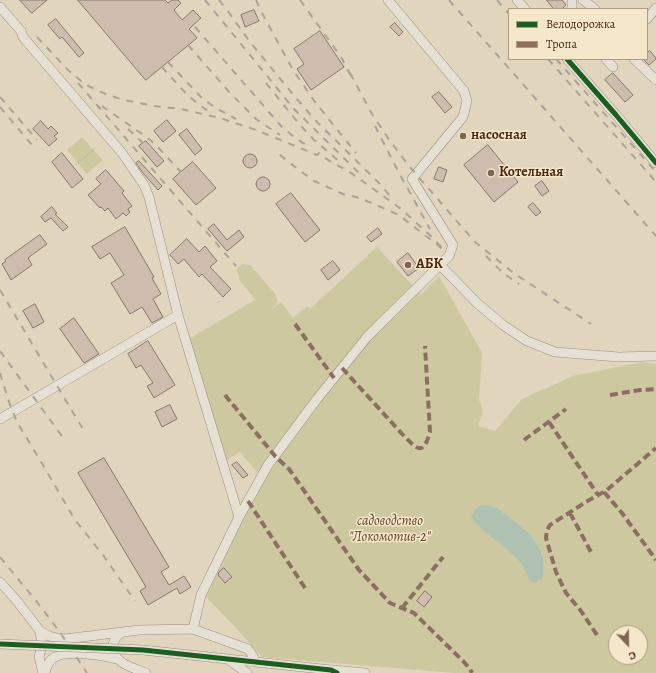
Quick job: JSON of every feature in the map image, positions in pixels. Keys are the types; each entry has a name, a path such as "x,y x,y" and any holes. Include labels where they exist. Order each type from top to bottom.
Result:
{"street":[{"path":"193,629 201,596 239,517 268,465 317,399 367,337 449,256 453,245 412,179 463,117 467,101 464,91 388,0"},
{"path":"517,0 524,8"},
{"path":"583,0 594,8"},
{"path":"0,7 21,31 23,37 122,153 144,185 149,197 178,314 239,517"},
{"path":"648,18 656,8"},
{"path":"568,60 656,163"},
{"path":"607,60 613,67"},
{"path":"635,60 656,80"},
{"path":"440,265 477,303 503,325 527,341 555,352 619,357 656,356"},
{"path":"0,419 178,314"},
{"path":"0,582 40,631 49,636 64,639 139,630 193,629 248,649 255,662"},
{"path":"40,631 42,645 39,657 44,673"},
{"path":"116,659 113,650 113,642 122,632"},
{"path":"0,644 143,650 334,671 365,673"},
{"path":"44,673 52,659 57,656 74,654 102,655 116,659 146,673"},
{"path":"228,659 247,673"},
{"path":"306,673 319,669"}],"path":[{"path":"76,165 95,148"}],"green space":[{"path":"82,137 103,160 87,174 67,150"},
{"name":"садоводство \"Локомотив-2\"","path":"377,247 421,295 439,276 482,353 479,400 482,407 482,413 478,426 495,431 522,399 573,376 642,362 656,364 656,673 454,673 262,657 206,597 248,507 263,479 240,452 224,462 189,339 255,300 239,279 239,275 236,270 242,264 250,265 274,292 277,303 270,311 281,302 293,318 306,307 311,308"}],"shaded area":[{"path":"480,505 492,506 500,510 524,529 533,539 540,550 542,557 544,567 543,578 536,582 532,582 519,561 474,521 471,517 475,509"}],"building":[{"path":"20,0 47,0 32,13"},
{"path":"78,0 165,0 168,3 172,0 178,0 181,3 174,10 182,20 193,10 201,18 189,29 197,38 146,80"},
{"path":"547,0 562,0 566,5 563,8 553,8"},
{"path":"254,10 259,21 245,27 241,15"},
{"path":"56,19 84,53 79,57 62,37 60,39 48,25"},
{"path":"395,23 403,32 399,36 390,27"},
{"path":"320,31 344,67 311,90 297,69 304,64 294,49"},
{"path":"650,51 656,58 649,65 644,60 648,60 648,52"},
{"path":"613,73 633,95 625,102 605,80"},
{"path":"439,92 452,107 445,113 432,97"},
{"path":"167,120 176,131 163,142 154,131"},
{"path":"41,121 48,129 51,126 58,133 54,136 57,139 49,146 33,129"},
{"path":"187,129 202,149 195,155 179,135"},
{"path":"146,141 164,161 157,167 139,146"},
{"name":"Котельная","path":"488,145 518,182 494,202 464,165"},
{"path":"62,153 83,179 72,188 52,162"},
{"path":"247,154 253,154 257,158 257,164 253,168 247,168 243,164 243,158"},
{"path":"139,161 162,186 158,190 136,163"},
{"path":"193,162 216,188 196,205 173,179"},
{"path":"439,167 447,170 443,182 434,179"},
{"path":"106,170 124,191 122,193 132,206 128,209 130,212 126,216 123,213 116,219 108,208 105,211 101,207 100,208 88,195 101,184 96,179"},
{"path":"260,177 266,177 270,181 270,187 266,191 260,191 256,187 256,181"},
{"path":"542,181 549,191 542,196 535,186"},
{"path":"291,193 320,230 305,242 276,204"},
{"path":"533,203 541,212 536,216 528,207"},
{"path":"52,207 57,213 55,214 68,227 63,231 51,218 45,222 41,217"},
{"path":"214,224 227,240 239,230 244,237 227,251 208,229"},
{"path":"125,227 154,277 152,278 161,294 153,299 163,317 152,323 142,307 130,314 111,283 124,275 110,253 100,259 92,247"},
{"path":"378,228 382,234 371,242 367,237"},
{"path":"40,235 47,244 28,258 32,265 11,280 2,264 6,261 5,260"},
{"path":"187,239 199,252 205,246 217,261 210,267 231,289 223,297 202,274 199,277 184,259 178,264 170,255"},
{"name":"АБК","path":"408,253 419,268 408,276 397,262"},
{"path":"333,261 340,270 328,280 321,270"},
{"path":"35,304 44,322 33,328 23,311"},
{"path":"74,318 99,354 84,363 60,329"},
{"path":"148,341 175,385 154,398 147,386 153,383 141,365 136,368 128,354"},
{"path":"170,405 177,419 162,427 155,412"},
{"path":"104,458 169,567 161,572 169,585 184,576 191,587 180,594 177,588 148,605 140,591 146,587 78,473"},
{"path":"237,462 248,475 243,478 232,465"},
{"path":"224,568 232,577 225,583 218,575"},
{"path":"425,591 432,597 424,607 417,601"}],"railway":[{"path":"205,0 294,109 360,174"},
{"path":"219,0 250,42 296,98 317,122 381,185 393,200"},
{"path":"256,0 293,70 315,102 356,153"},
{"path":"300,0 341,57 352,78"},
{"path":"449,0 656,236"},
{"path":"497,0 508,13"},
{"path":"195,27 282,127 309,147"},
{"path":"37,37 68,70 86,85 108,95 124,100 154,106 181,109 220,118 256,130 317,155 319,153 357,177 401,209 444,250 399,215 360,198 343,194 314,181 275,151"},
{"path":"188,45 231,94 256,119 280,135"},
{"path":"549,60 656,182"},
{"path":"557,60 656,172"},
{"path":"168,62 200,96 214,107 236,119"},
{"path":"162,67 192,99 213,114"},
{"path":"350,73 372,114 390,141 409,166 475,242 515,274 591,324"},
{"path":"78,83 236,266"},
{"path":"266,83 314,140 340,162"},
{"path":"0,97 37,140"},
{"path":"102,106 155,144 181,172"},
{"path":"0,107 32,145"},
{"path":"375,126 430,229"},
{"path":"128,129 143,143"},
{"path":"486,256 503,273 519,284"},
{"path":"0,290 84,431"},
{"path":"0,351 64,439"},
{"path":"0,373 17,422 75,520 103,555 135,601"},
{"path":"0,557 59,631 87,673"}],"marked path":[{"path":"295,324 334,378"},
{"path":"342,368 404,436 413,445 422,448 425,445 430,432 425,346"},
{"path":"610,395 656,389"},
{"path":"225,395 275,456 289,469 359,570 390,603 414,613 464,662 472,673"},
{"path":"524,440 566,409"},
{"path":"549,422 598,495"},
{"path":"597,635 581,611 566,593 556,572 546,538 547,530 550,525 607,490 656,448"},
{"path":"604,492 622,513 656,560"},
{"path":"248,501 305,588"},
{"path":"570,513 591,552"},
{"path":"402,608 443,557"}],"cycle path":[{"path":"568,60 656,163"},
{"path":"0,644 143,650 331,670 337,673"}],"place":[{"name":"насосная","path":"463,136"},
{"name":"Котельная","path":"491,173"},
{"name":"АБК","path":"408,265"}]}
